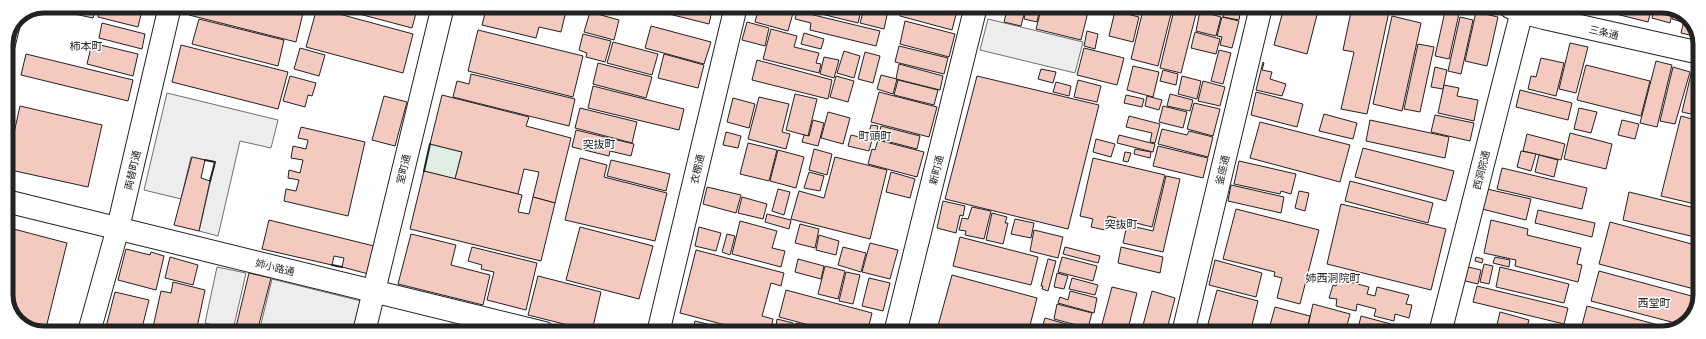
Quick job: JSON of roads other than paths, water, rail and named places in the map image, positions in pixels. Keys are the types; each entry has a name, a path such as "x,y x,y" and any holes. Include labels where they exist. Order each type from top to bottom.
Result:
{"street":[{"name":"両替町通","path":"91,326 118,228 168,13"},
{"name":"室町通","path":"366,326 441,13"},
{"name":"衣棚通","path":"660,326 734,13"},
{"name":"新町通","path":"897,326 974,13"},
{"name":"釜座通","path":"1185,326 1259,13"},
{"name":"西洞院通","path":"1442,326 1517,13"},
{"name":"三条通","path":"1535,13 1693,51"},
{"name":"姉小路通","path":"13,203 374,292 518,326"}],"district":[{"name":"柿本町","path":"86,46"},
{"name":"町頭町","path":"875,136"},
{"name":"突抜町","path":"599,144"},
{"name":"突抜町","path":"1121,224"},
{"name":"姉西洞院町","path":"1333,278"},
{"name":"西堂町","path":"1654,303"}]}
